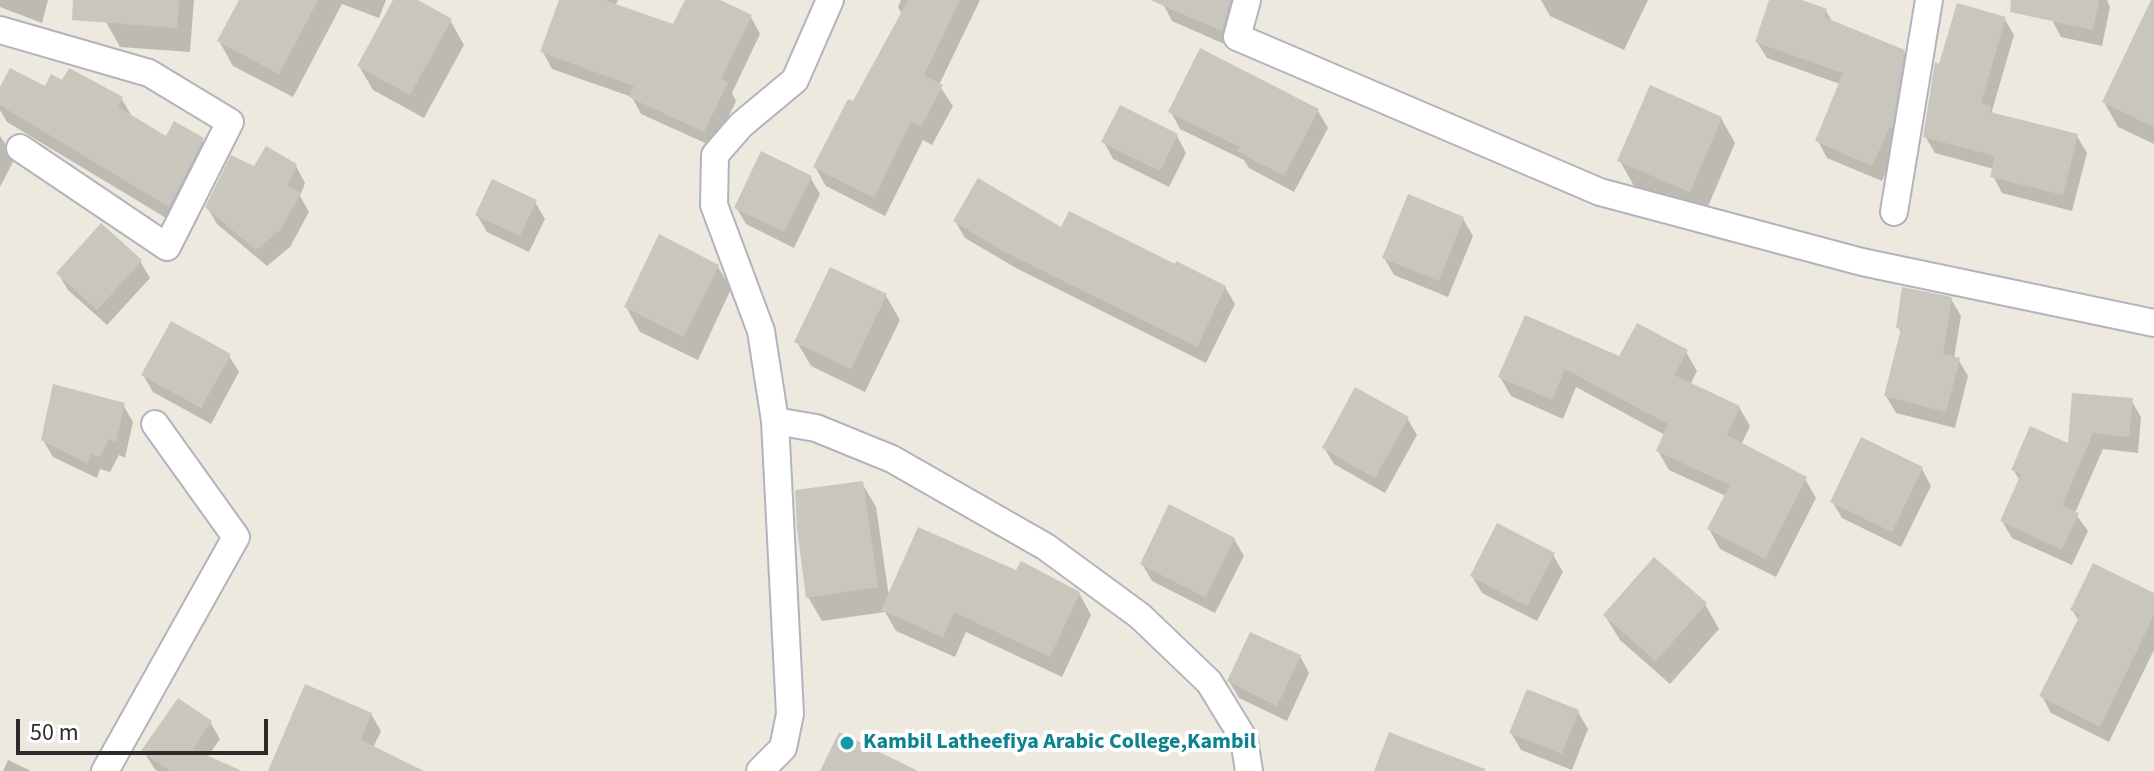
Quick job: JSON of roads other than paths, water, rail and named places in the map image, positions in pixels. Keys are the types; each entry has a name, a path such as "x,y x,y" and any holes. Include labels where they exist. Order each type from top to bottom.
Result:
{"street":[{"path":"760,771 783,748 790,714 775,421 761,331 714,205 715,155 741,125 795,80 830,0"},
{"path":"1247,0 1237,37 1600,192 1862,262 2154,323"},
{"path":"1894,212 1929,0"},
{"path":"0,30 149,73 230,122 167,247 20,148"},
{"path":"775,421 816,428 892,459 1046,547 1140,616 1209,682 1244,739 1249,771"},
{"path":"105,771 236,537 155,424"}],"place":[{"name":"Kambil Latheefiya Arabic College,Kambil","path":"847,743"}]}
